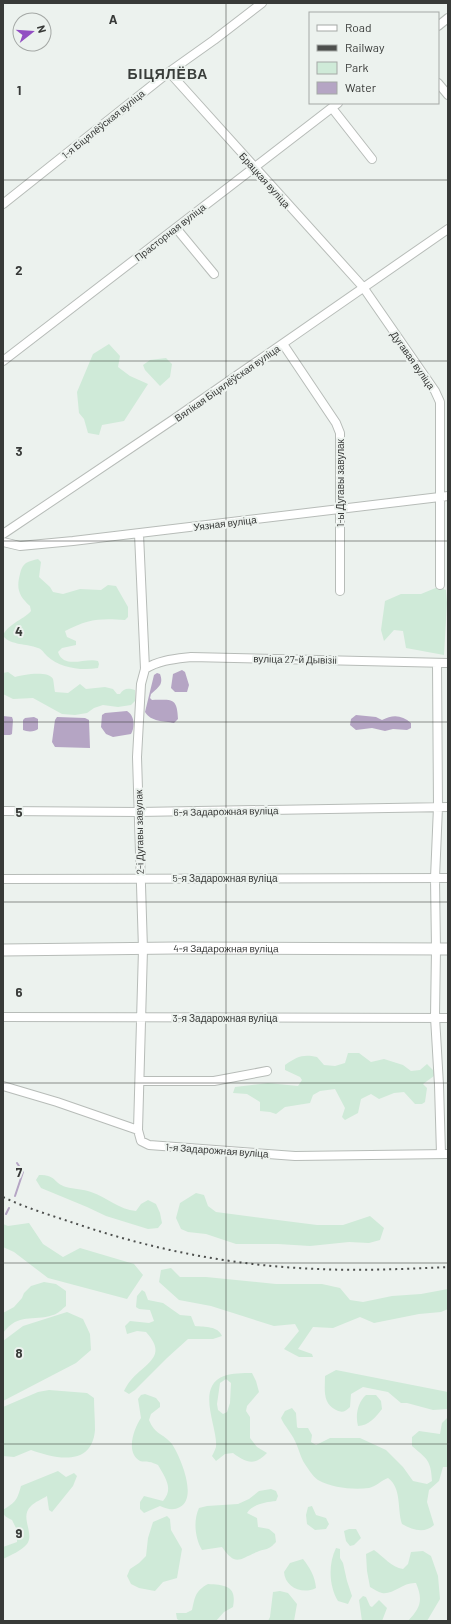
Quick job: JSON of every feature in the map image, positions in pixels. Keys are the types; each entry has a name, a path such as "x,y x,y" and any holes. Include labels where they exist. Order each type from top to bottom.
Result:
{"main road":[{"name":"4-я Задарожная вуліца","path":"3,950 448,948"}],"street":[{"name":"1-я Біцялёўская вуліца","path":"3,204 169,72 262,3"},
{"path":"439,25 448,18"},
{"name":"Брацкая вуліца","path":"169,72 362,287"},
{"path":"439,84 448,95"},
{"path":"335,105 372,159"},
{"name":"Прасторная вуліца","path":"3,362 335,105"},
{"path":"176,228 214,274"},
{"name":"Вялікая Біцялёўская вуліца","path":"3,534 174,419 283,344 362,287 447,232"},
{"name":"Дугавая вуліца","path":"362,287 437,396 440,411 444,496 440,585"},
{"name":"1-ы Дугавы завулак","path":"283,344 336,423 340,433 340,591"},
{"name":"Уязная вуліца","path":"3,542 20,546 139,534 444,496"},
{"path":"12,527 10,537 20,546"},
{"name":"2-і Дугавы завулак","path":"138,1130 143,949 137,750 140,684 145,669 139,534"},
{"name":"вуліца 27-й Дывізіі","path":"145,669 154,663 191,657 448,663"},
{"path":"437,663 438,807 435,878 435,1018 444,1154"},
{"name":"6-я Задарожная вуліца","path":"3,811 138,812 448,807"},
{"name":"5-я Задарожная вуліца","path":"3,879 448,878"},
{"name":"3-я Задарожная вуліца","path":"3,1017 448,1018"},
{"path":"140,1081 214,1081 266,1070"},
{"path":"439,1086 448,1085"},
{"path":"3,1086 57,1102 138,1130"},
{"name":"1-я Задарожная вуліца","path":"138,1130 141,1141 149,1146 295,1156 444,1154"}],"green space":[{"path":"109,344 120,356 118,367 130,376 148,384 124,421 102,425 99,435 88,433 84,419 79,413 77,392 93,354"},
{"path":"166,358 172,364 170,377 160,386 145,370 143,365 150,360"},
{"path":"38,559 41,562 39,577 50,587 53,592 63,594 80,589 101,590 108,585 116,586 128,607 128,617 125,620 94,620 65,631 67,637 76,641 76,645 62,648 58,652 61,657 70,662 98,661 98,668 78,669 64,666 52,660 42,650 33,646 15,643 3,636 11,626 31,611 30,606 19,592 18,584 21,570 25,564"},
{"path":"438,587 446,590 447,603 444,655 406,648 403,631 394,630 384,641 381,630 385,601 401,594 421,594"},
{"path":"8,672 15,677 35,674 50,676 53,679 55,692 68,693 80,684 86,689 105,687 113,689 117,694 120,694 126,689 133,689 135,690 135,701 131,705 118,707 103,705 94,708 87,713 75,715 62,714 33,698 13,699 3,694 3,673"},
{"path":"348,1053 359,1053 371,1062 384,1059 403,1065 411,1071 420,1070 427,1064 434,1071 434,1076 423,1084 427,1088 425,1102 422,1104 415,1104 404,1092 394,1093 379,1099 371,1094 361,1099 358,1113 345,1120 342,1117 345,1108 335,1089 320,1091 313,1095 310,1103 285,1107 276,1114 260,1111 260,1102 247,1094 233,1093 235,1087 268,1083 298,1086 302,1080 300,1077 285,1070 285,1065 296,1058 307,1056 317,1057 324,1065 335,1066 345,1063"},
{"path":"39,1175 49,1176 66,1187 85,1190 97,1194 130,1210 136,1211 141,1204 148,1200 156,1204 162,1223 158,1228 148,1229 106,1216 41,1188 36,1180"},
{"path":"196,1193 204,1195 208,1206 216,1212 317,1225 343,1225 370,1216 384,1228 380,1240 369,1243 349,1242 310,1246 236,1244 206,1234 188,1232 181,1229 176,1218 180,1203"},
{"path":"29,1223 43,1244 63,1257 80,1248 134,1264 143,1275 127,1299 48,1278 14,1252 3,1247 3,1224 8,1226"},
{"path":"171,1268 180,1277 206,1277 276,1284 322,1284 340,1288 350,1300 363,1302 392,1296 421,1294 448,1289 448,1309 441,1312 419,1314 374,1323 360,1317 333,1328 313,1327 298,1349 312,1354 313,1357 299,1357 284,1349 299,1331 295,1324 274,1326 211,1306 179,1300 159,1282 161,1270"},
{"path":"44,1282 56,1284 66,1291 66,1306 55,1314 15,1322 3,1333 3,1313 14,1307 31,1286"},
{"path":"142,1290 145,1292 148,1300 163,1303 180,1315 191,1316 195,1326 218,1330 222,1336 213,1339 188,1339 129,1394 124,1391 128,1384 149,1363 155,1353 155,1347 152,1340 146,1332 137,1331 127,1334 125,1326 130,1321 149,1323 154,1321 150,1310 139,1309 136,1307 137,1296"},
{"path":"67,1312 83,1319 90,1334 91,1350 76,1363 3,1401 3,1341 23,1326"},
{"path":"336,1370 448,1392 448,1409 433,1410 407,1403 401,1403 388,1392 363,1387 351,1394 350,1407 347,1410 343,1412 338,1411 328,1404 325,1395 325,1376"},
{"path":"252,1373 259,1392 247,1406 246,1411 250,1417 250,1438 257,1447 267,1453 258,1460 250,1462 233,1453 225,1454 216,1461 212,1456 216,1447 216,1439 209,1398 211,1389 215,1381 224,1376","holes":["226,1379 231,1383 230,1403 227,1412 223,1414 218,1410 217,1404 220,1383"]},
{"path":"49,1390 87,1393 94,1398 95,1430 92,1442 87,1450 80,1455 71,1457 51,1456 31,1450 14,1457 3,1456 3,1407 38,1392"},
{"path":"145,1394 156,1398 160,1403 160,1407 151,1414 149,1420 154,1429 172,1444 186,1477 187,1495 185,1502 180,1507 170,1509 160,1506 144,1513 140,1509 140,1502 144,1496 163,1501 168,1492 166,1478 158,1465 151,1462 140,1461 135,1457 133,1452 132,1440 141,1418 138,1399 141,1395"},
{"path":"366,1395 376,1395 381,1401 382,1409 368,1423 358,1426 358,1409 361,1401"},
{"path":"292,1408 296,1413 297,1427 308,1428 312,1435 311,1442 316,1445 330,1438 360,1438 386,1450 403,1467 413,1481 427,1484 432,1481 431,1468 425,1457 412,1446 412,1437 419,1431 440,1434 442,1423 448,1417 448,1467 443,1467 439,1481 429,1490 427,1502 434,1525 430,1528 418,1530 402,1524 397,1493 392,1482 388,1478 369,1488 356,1489 337,1487 318,1480 303,1461 296,1443 281,1418 285,1411"},
{"path":"58,1471 66,1477 74,1473 77,1476 73,1486 52,1512 49,1510 47,1496 31,1506 26,1515 29,1535 27,1544 19,1551 3,1559 3,1547 17,1542 17,1530 12,1520 4,1515 3,1510 11,1505 15,1500 21,1486"},
{"path":"271,1489 276,1491 278,1496 276,1501 253,1507 247,1513 257,1518 258,1527 269,1529 275,1534 276,1542 273,1545 238,1560 231,1557 222,1547 202,1550 198,1540 195,1524 199,1508 238,1504 249,1499 259,1491"},
{"path":"312,1506 316,1515 326,1518 329,1524 326,1529 315,1530 307,1524 306,1515 308,1507"},
{"path":"167,1516 170,1519 171,1530 182,1549 177,1578 163,1582 155,1591 139,1588 131,1584 127,1576 130,1569 146,1556 148,1538 153,1522"},
{"path":"356,1529 361,1538 354,1545 350,1546 346,1541 344,1531"},
{"path":"336,1548 340,1549 340,1558 343,1563 352,1596 348,1604 338,1601 331,1582 333,1554"},
{"path":"374,1550 391,1564 403,1569 408,1564 411,1552 423,1551 431,1556 438,1576 440,1599 427,1621 408,1621 416,1612 420,1603 420,1594 416,1583 407,1584 386,1593 380,1593 370,1587 366,1554"},
{"path":"303,1559 315,1580 316,1588 305,1591 291,1586 287,1582 284,1572 290,1563"},
{"path":"208,1584 220,1585 229,1588 233,1595 233,1607 224,1612 216,1621 180,1621 177,1619 176,1613 186,1613 192,1610 198,1592"},
{"path":"280,1591 288,1593 297,1604 294,1621 268,1621 270,1617 273,1592"},
{"path":"363,1596 366,1597 370,1606 372,1607 379,1600 387,1608 382,1621 362,1621 359,1600"}],"water":[{"path":"182,670 185,672 189,685 187,692 175,692 171,688 173,674"},
{"path":"157,673 160,674 161,683 151,694 150,698 152,700 169,700 175,703 178,719 174,723 151,718 145,712 154,675"},
{"path":"127,711 132,716 134,722 131,734 113,737 106,734 101,727 102,715 105,713"},
{"path":"356,715 376,717 382,720 397,716 404,718 411,723 411,728 407,730 393,729 385,731 372,728 356,730 350,725 351,719"},
{"path":"3,716 12,717 12,734 10,735 3,735"},
{"path":"34,717 38,719 38,729 35,731 23,730 23,720 25,718"},
{"path":"57,717 85,718 89,720 90,748 55,747 52,742 55,720"}],"waterway":[{"path":"15,1196 23,1172 17,1163"},
{"path":"6,1214 9,1208"}],"railway":[{"path":"3,1197 20,1205 104,1233 164,1249 225,1260 287,1267 334,1270 383,1270 448,1267"}],"district":[{"name":"БІЦЯЛЁВА","path":"168,73"}]}
